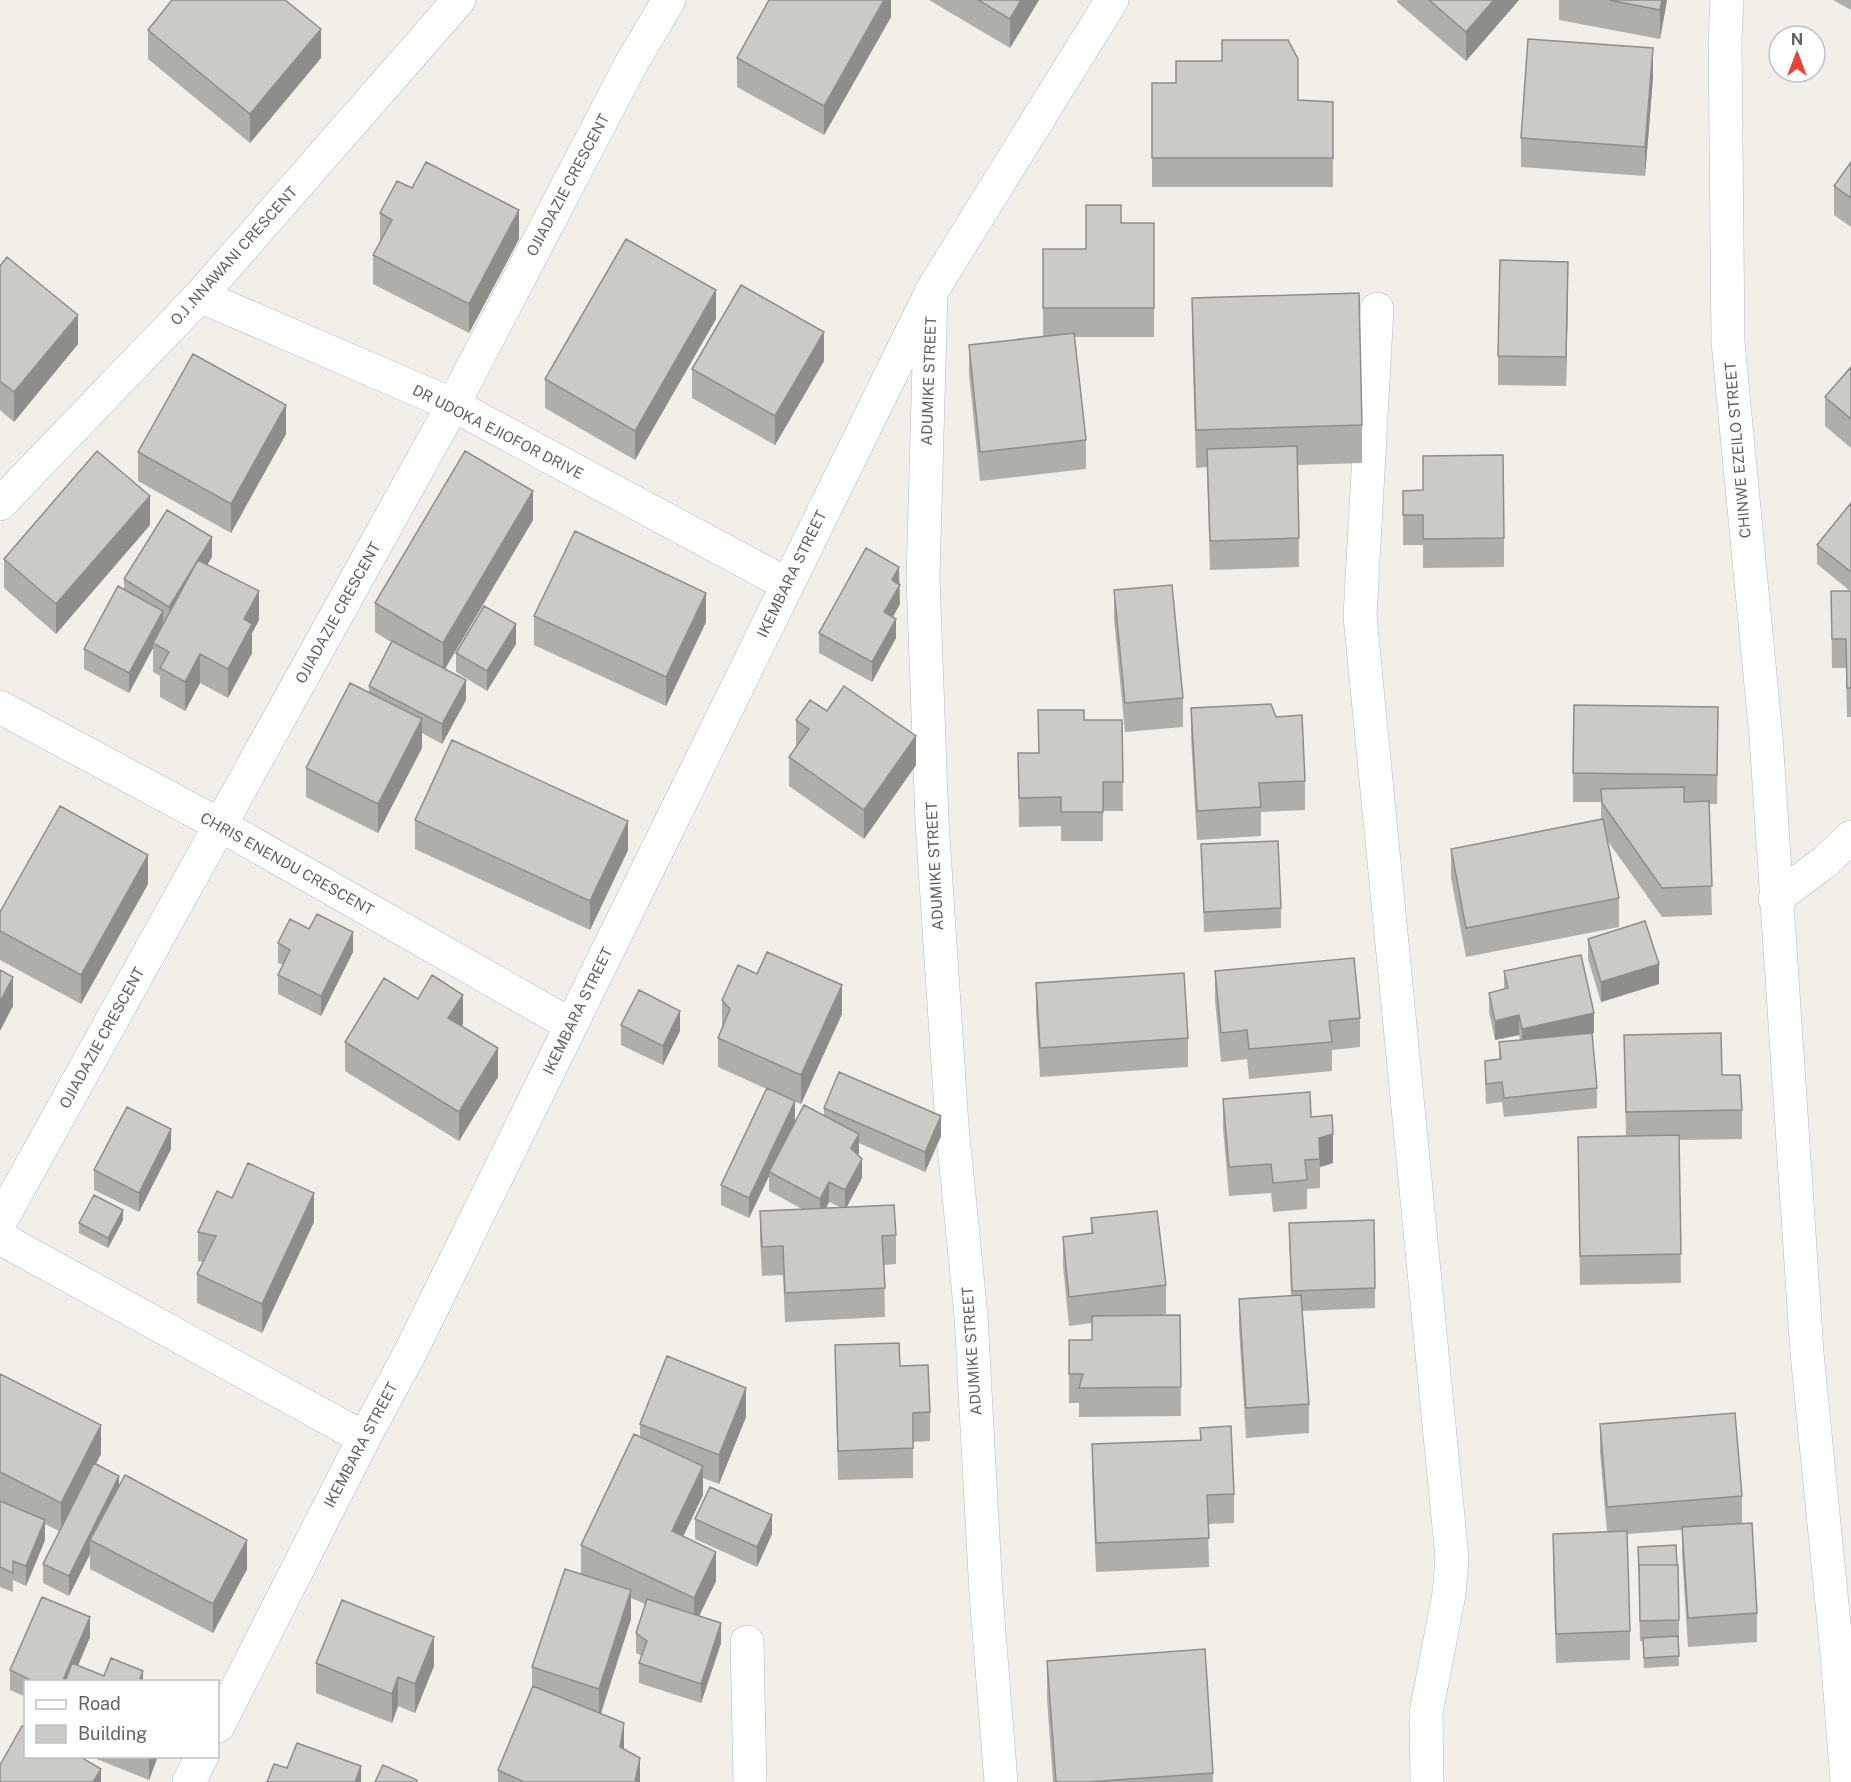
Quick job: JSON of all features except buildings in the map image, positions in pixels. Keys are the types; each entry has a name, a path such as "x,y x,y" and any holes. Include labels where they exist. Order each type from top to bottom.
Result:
{"street":[{"name":"O.J .NNAWANI CRESCENT","path":"0,504 200,296 459,0"},
{"name":"OJIADAZIE CRESCENT","path":"0,1222 453,405 631,64 669,0"},
{"path":"931,292 1112,0"},
{"name":"CHINWE EZEILO STREET","path":"1727,0 1725,39 1728,342 1766,737 1807,1353 1837,1654 1847,1782"},
{"name":"IKEMBARA STREET","path":"219,1724 364,1438 410,1353 931,292"},
{"name":"ADUMIKE STREET","path":"931,292 923,578 932,821 952,1126 971,1316 986,1594 1001,1782"},
{"name":"DR UDOKA EJIOFOR DRIVE","path":"200,296 453,405 787,584"},
{"path":"1377,309 1360,616 1452,1558 1449,1594 1426,1713 1427,1782"},
{"name":"CHRIS ENENDU CRESCENT","path":"0,707 220,825 571,1025"},
{"path":"1775,899 1826,861 1851,837"},
{"path":"0,1238 364,1438"},
{"path":"747,1642 750,1782"},
{"path":"189,1782 201,1758"}]}
